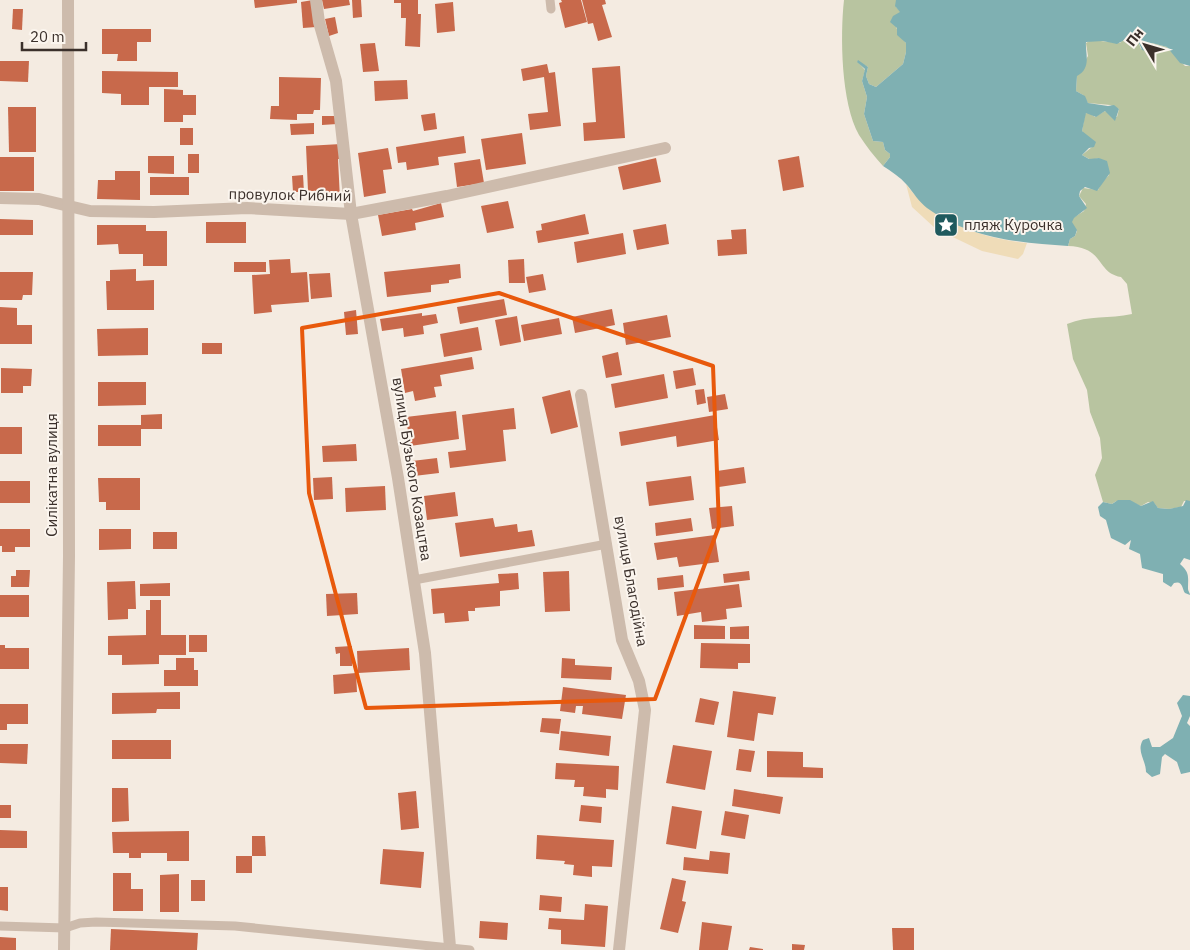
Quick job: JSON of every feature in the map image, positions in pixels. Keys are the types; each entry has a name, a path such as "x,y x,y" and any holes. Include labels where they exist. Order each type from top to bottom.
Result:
{"street":[{"name":"Силікатна вулиця","path":"64,950 69,556 68,0"},
{"name":"вулиця Бузького Козацтва","path":"316,0 319,22 336,82 351,214 396,468 425,653 450,947"},
{"name":"провулок Рибний","path":"0,198 39,198 67,204 76,209 90,211 154,212 247,208 351,214 448,196 665,148"},
{"name":"вулиця Благодійна","path":"581,395 608,544 622,640 639,681 645,710 619,950"}],"lane":[{"path":"414,580 608,544"},
{"path":"0,926 65,928 80,923 96,922 235,926 470,950"}],"highlighted area":[{"path":"499,293 713,366 719,526 655,699 366,708 309,493 302,328"}],"green space":[{"path":"844,0 896,0 896,7 901,12 896,20 896,24 906,43 903,64 876,87 869,84 866,76 868,67 857,61 865,70 862,81 867,97 864,114 873,141 883,142 885,150 890,154 890,157 883,166 859,135 848,105 842,50"},
{"path":"1123,39 1138,41 1141,49 1147,49 1152,43 1167,47 1185,66 1190,66 1190,501 1184,501 1181,507 1169,509 1158,508 1154,503 1148,502 1141,506 1123,500 1112,504 1103,502 1095,475 1102,458 1100,438 1090,412 1087,390 1073,359 1067,324 1083,319 1132,314 1127,284 1121,277 1107,271 1094,255 1088,251 1080,247 1068,246 1070,239 1075,236 1077,231 1071,223 1073,218 1084,211 1086,204 1079,196 1083,188 1098,190 1102,182 1109,175 1099,158 1091,160 1082,155 1092,147 1082,131 1085,114 1088,112 1095,117 1105,111 1117,117 1119,109 1110,105 1088,103 1083,95 1076,91 1077,75 1088,56 1086,43 1091,40 1120,43"}],"sand":[{"name":"пляж Курочка","path":"906,184 930,208 960,226 993,237 1027,243 1023,254 1018,259 982,251 936,229 912,207"}],"water":[{"path":"896,0 1190,0 1190,66 1180,63 1167,47 1152,43 1146,51 1142,50 1138,41 1126,39 1117,44 1103,41 1086,42 1086,65 1082,73 1077,76 1076,91 1085,96 1088,103 1114,105 1119,109 1115,121 1105,111 1096,117 1086,113 1082,131 1096,142 1094,147 1089,148 1082,155 1089,159 1099,158 1107,161 1110,173 1097,191 1085,187 1080,191 1079,196 1087,208 1074,218 1072,222 1077,230 1075,236 1070,239 1068,246 1013,241 995,237 959,226 927,208 904,182 883,166 890,157 890,154 885,150 883,142 873,141 864,114 867,97 862,81 865,69 857,62 858,60 868,67 866,76 869,84 876,87 903,64 906,43 897,35 897,28 890,22 893,16 900,12 895,6"},
{"path":"1118,500 1130,500 1141,506 1153,501 1158,508 1169,509 1183,506 1186,500 1190,501 1190,560 1184,558 1180,564 1187,572 1190,595 1185,593 1182,585 1177,582 1171,587 1163,582 1163,574 1142,568 1140,554 1129,549 1131,540 1125,545 1111,538 1106,520 1100,516 1098,507 1103,502 1112,504"},
{"path":"1183,695 1190,696 1190,716 1187,723 1190,726 1190,772 1181,774 1177,762 1165,754 1162,757 1160,774 1152,777 1146,772 1141,744 1143,740 1149,738 1152,747 1160,747 1173,738 1182,716 1177,703"}],"building":[{"path":"254,0 297,0 297,3 255,8"},
{"path":"313,0 316,27 303,28 301,2"},
{"path":"322,0 349,0 350,5 324,9"},
{"path":"352,0 361,0 362,17 353,18"},
{"path":"394,0 418,0 418,14 421,14 420,47 405,46 406,18 401,18 401,3 394,3"},
{"path":"561,0 581,0 587,22 565,28 559,3 562,2"},
{"path":"582,0 605,0 606,4 602,5 612,37 598,41 593,23 588,24"},
{"path":"453,2 455,31 437,33 435,4"},
{"path":"13,9 23,9 22,30 12,29"},
{"path":"335,17 338,33 329,36 325,19"},
{"path":"102,29 151,29 151,42 137,42 137,61 117,61 118,54 102,54"},
{"path":"375,43 379,71 363,72 360,44"},
{"path":"0,61 29,61 28,82 0,81"},
{"path":"547,64 549,73 555,72 561,126 530,130 528,114 548,112 544,77 523,81 521,69"},
{"path":"620,66 625,138 584,141 583,123 596,122 592,68"},
{"path":"102,71 178,72 178,87 149,87 149,105 121,105 121,94 102,93"},
{"path":"279,77 321,78 320,110 314,110 313,114 297,114 297,120 270,119 271,106 279,106"},
{"path":"407,80 408,99 375,101 374,81"},
{"path":"164,89 183,90 183,95 196,95 196,115 183,115 183,122 164,122"},
{"path":"8,107 36,107 36,152 9,152"},
{"path":"435,113 437,129 424,131 421,115"},
{"path":"322,116 336,116 337,124 322,125"},
{"path":"314,123 314,134 291,135 290,124"},
{"path":"180,128 193,128 193,145 180,145"},
{"path":"522,133 526,164 486,170 481,139"},
{"path":"464,136 466,153 438,157 439,165 407,170 406,162 398,163 396,147"},
{"path":"341,144 342,159 338,159 340,199 317,200 317,191 308,191 306,146"},
{"path":"388,148 392,169 383,170 386,193 364,197 358,153"},
{"path":"188,154 199,154 199,173 188,173"},
{"path":"148,156 174,156 174,174 148,173"},
{"path":"799,156 804,187 783,191 778,160"},
{"path":"0,157 34,157 34,191 0,191"},
{"path":"656,158 661,182 623,190 618,167"},
{"path":"480,159 484,183 457,187 454,163"},
{"path":"115,171 140,171 140,200 97,199 98,180 115,180"},
{"path":"303,175 304,192 293,192 292,176"},
{"path":"150,177 189,177 189,195 150,195"},
{"path":"508,201 514,228 487,233 481,206"},
{"path":"441,203 444,217 415,223 416,230 382,236 378,215 412,209 413,211"},
{"path":"585,214 589,234 538,243 536,231 542,230 541,224"},
{"path":"0,219 33,220 33,235 0,235"},
{"path":"206,222 246,222 246,243 206,243"},
{"path":"666,224 669,244 637,250 633,230"},
{"path":"97,225 146,225 146,231 167,231 167,266 143,266 143,254 119,254 118,244 97,245"},
{"path":"746,229 747,254 718,256 717,240 732,239 731,230"},
{"path":"623,233 626,254 577,263 574,242"},
{"path":"290,259 291,273 307,272 309,302 271,305 272,312 254,314 252,275 270,274 269,260"},
{"path":"524,259 525,283 509,283 508,260"},
{"path":"234,262 266,262 266,272 234,272"},
{"path":"460,264 461,278 449,280 449,283 431,285 431,292 387,297 384,272"},
{"path":"136,269 136,281 154,280 154,310 107,310 106,281 110,281 110,270"},
{"path":"0,272 33,272 32,295 23,295 22,300 0,300"},
{"path":"330,273 332,297 311,299 309,274"},
{"path":"543,274 546,290 529,293 526,277"},
{"path":"504,299 507,315 460,324 457,307"},
{"path":"0,307 17,308 17,325 32,325 32,344 0,344"},
{"path":"612,309 615,325 575,333 572,317"},
{"path":"356,310 358,334 346,335 344,312"},
{"path":"422,313 422,316 436,314 438,323 423,326 424,334 404,337 403,328 382,331 380,319"},
{"path":"667,315 671,337 626,345 623,323"},
{"path":"517,316 521,342 500,346 495,320"},
{"path":"559,318 562,334 524,341 521,325"},
{"path":"478,327 482,350 444,357 440,334"},
{"path":"148,328 148,355 98,356 97,329"},
{"path":"202,343 222,343 222,354 202,354"},
{"path":"618,352 622,375 606,378 602,356"},
{"path":"472,357 474,369 440,375 442,386 434,387 436,397 415,401 413,391 405,393 401,369"},
{"path":"1,368 32,369 31,386 23,386 23,393 1,393"},
{"path":"693,368 696,385 676,389 673,371"},
{"path":"664,374 668,398 615,408 611,384"},
{"path":"98,382 146,382 146,405 98,406"},
{"path":"704,389 706,403 697,405 695,390"},
{"path":"570,390 578,427 551,434 542,397"},
{"path":"725,394 728,409 709,412 707,397"},
{"path":"514,408 516,429 503,430 506,461 450,468 448,452 466,450 462,415"},
{"path":"456,411 459,439 410,446 406,417"},
{"path":"162,414 162,429 141,429 141,446 98,446 98,425 141,425 141,415"},
{"path":"715,415 719,440 677,447 676,436 621,446 619,432"},
{"path":"0,427 22,427 22,454 0,454"},
{"path":"356,444 357,461 323,462 322,446"},
{"path":"437,458 439,473 414,476 412,461"},
{"path":"744,467 746,483 719,487 717,471"},
{"path":"691,476 694,500 649,506 646,482"},
{"path":"332,477 333,499 314,500 313,478"},
{"path":"98,478 140,478 140,510 106,510 106,502 99,502"},
{"path":"0,481 30,481 30,503 0,503"},
{"path":"385,486 386,510 346,512 345,488"},
{"path":"455,492 458,516 427,520 424,496"},
{"path":"732,506 734,526 712,529 709,508"},
{"path":"493,518 495,527 517,524 518,532 532,530 535,546 460,557 455,523"},
{"path":"691,518 693,531 656,536 655,523"},
{"path":"0,529 30,529 30,547 15,547 15,552 2,552"},
{"path":"99,529 131,529 131,549 99,550"},
{"path":"153,532 177,532 177,549 153,549"},
{"path":"715,535 719,562 679,567 677,557 657,560 654,543"},
{"path":"16,570 30,570 29,587 11,587 11,576 16,576"},
{"path":"569,571 570,611 545,612 543,572"},
{"path":"749,571 750,580 724,583 723,574"},
{"path":"518,573 519,589 500,591 500,606 475,608 475,611 468,611 469,621 445,623 444,613 433,614 431,589 499,583 498,574"},
{"path":"683,575 684,587 658,590 657,578"},
{"path":"135,581 136,609 128,609 128,619 108,620 107,582"},
{"path":"170,583 170,596 140,596 140,584"},
{"path":"739,584 742,607 726,609 727,619 702,622 701,612 677,616 674,592"},
{"path":"357,593 358,614 327,616 326,594"},
{"path":"0,595 29,595 29,617 0,617"},
{"path":"150,600 161,600 161,635 186,635 186,655 159,655 159,664 122,665 122,655 108,655 108,636 146,635 146,610 150,610"},
{"path":"694,625 725,626 725,639 694,639"},
{"path":"749,626 749,639 730,639 730,627"},
{"path":"189,635 207,635 207,652 189,652"},
{"path":"701,643 750,644 750,663 738,663 738,669 700,668"},
{"path":"0,645 5,645 5,648 29,648 29,669 0,669"},
{"path":"352,646 352,666 340,666 340,653 336,654 335,647"},
{"path":"409,648 410,670 358,673 357,651"},
{"path":"176,658 194,658 194,670 198,670 198,686 164,686 164,670 176,670"},
{"path":"562,658 575,659 575,665 612,667 611,680 561,678"},
{"path":"356,673 357,692 334,694 333,675"},
{"path":"563,687 626,695 622,719 582,714 583,706 576,706 575,713 560,711"},
{"path":"733,691 776,697 773,715 758,713 754,741 727,737"},
{"path":"180,692 180,709 157,709 156,713 112,714 112,693"},
{"path":"700,698 719,702 714,725 695,722"},
{"path":"0,704 28,704 28,724 7,724 7,730 0,730"},
{"path":"542,718 561,719 559,734 540,732"},
{"path":"561,731 611,736 609,756 559,750"},
{"path":"112,740 171,740 171,759 112,759"},
{"path":"0,744 28,744 27,764 0,763"},
{"path":"673,745 712,751 705,790 666,783"},
{"path":"739,749 755,751 751,772 736,770"},
{"path":"767,751 803,752 803,767 823,768 823,778 767,777"},
{"path":"556,763 619,766 618,790 606,789 606,798 583,796 584,787 574,787 575,780 555,779"},
{"path":"112,788 128,788 129,821 112,822"},
{"path":"734,789 783,797 780,814 732,806"},
{"path":"416,791 419,828 401,830 398,793"},
{"path":"0,805 11,805 11,818 0,818"},
{"path":"581,805 602,807 601,823 579,821"},
{"path":"672,806 702,811 696,849 666,844"},
{"path":"725,811 749,815 745,839 721,835"},
{"path":"0,830 27,831 27,848 0,848"},
{"path":"189,831 189,861 167,861 167,853 141,853 141,858 129,858 129,853 113,853 112,832"},
{"path":"537,835 614,840 612,867 592,866 592,877 573,875 574,865 564,864 565,861 536,859"},
{"path":"252,836 265,836 266,856 252,856"},
{"path":"383,849 424,852 421,888 380,884"},
{"path":"710,851 730,853 728,874 683,870 684,857 709,860"},
{"path":"236,856 252,856 252,873 236,873"},
{"path":"113,873 131,873 131,889 143,889 143,911 113,911"},
{"path":"179,874 179,912 160,912 160,875"},
{"path":"672,878 686,881 682,901 686,902 678,933 660,929"},
{"path":"191,880 205,880 205,901 191,901"},
{"path":"0,887 8,887 8,911 0,910"},
{"path":"540,895 562,897 561,912 539,910"},
{"path":"585,904 608,906 605,947 561,944 561,930 548,929 549,918 584,920"},
{"path":"480,921 508,923 507,940 479,938"},
{"path":"702,922 732,926 728,950 699,950"},
{"path":"892,928 914,928 914,950 893,950"},
{"path":"111,929 198,933 197,950 110,950"},
{"path":"0,937 16,938 16,950 0,950"},
{"path":"792,944 805,945 804,950 792,950"},
{"path":"750,947 763,949 763,950 749,950"}],"place":[{"name":"пляж Курочка","path":"946,225"}]}
